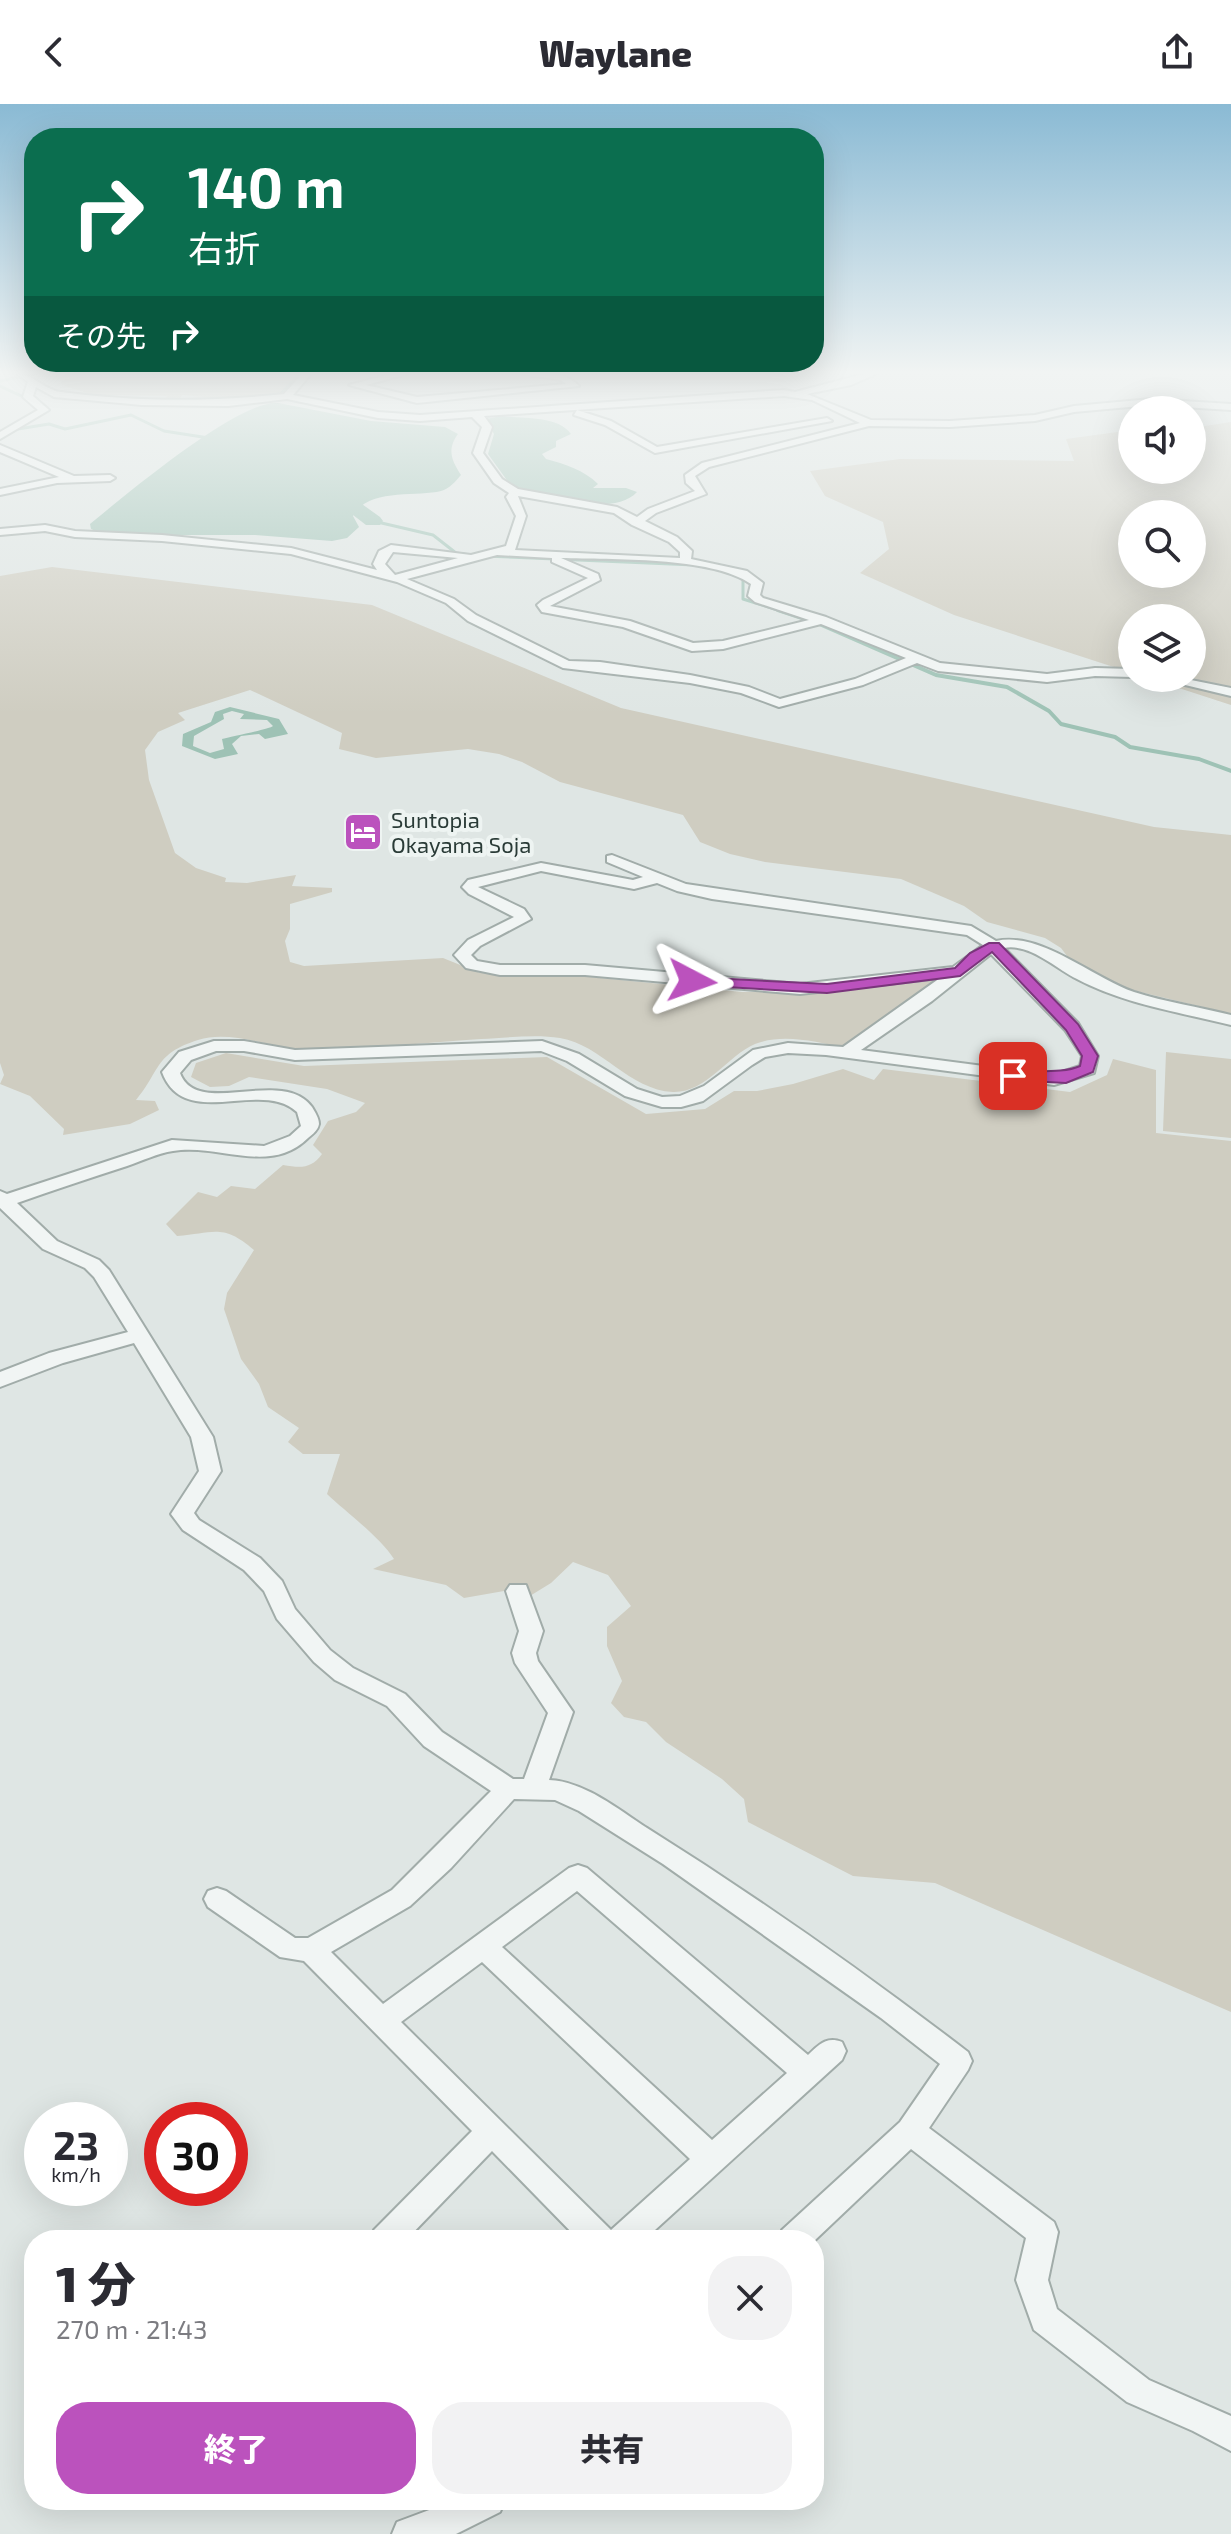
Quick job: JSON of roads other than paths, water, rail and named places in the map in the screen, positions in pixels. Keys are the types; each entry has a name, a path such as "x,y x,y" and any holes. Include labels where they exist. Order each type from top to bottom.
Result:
{"street":[{"path":"0,492 25,487"},
{"path":"508,487 515,492 617,510 636,523 681,543 686,551 685,561"},
{"path":"636,523 652,511 702,492 696,487"},
{"path":"501,553 511,548 520,525 521,511 511,497 515,492"},
{"path":"0,532 45,528 75,534 264,546 390,576 450,601 472,618 567,665 690,679 744,690 779,703 859,682 915,659"},
{"path":"390,576 379,564 383,553 391,548 478,557"},
{"path":"390,576 501,553 553,558 685,561 734,569 753,576 757,583 754,596 759,600 822,620 915,659 962,671 1047,678 1118,673"},
{"path":"553,558 594,576 594,580 547,602 543,605 546,609 626,624 692,647 723,645 822,620"},
{"path":"1206,687 1231,692"},
{"path":"612,859 657,878 712,894 971,931 994,946 1082,1039 1090,1056 1088,1069 1054,1080 845,1053 773,1049 756,1055 706,1095 675,1103 638,1095 575,1056 542,1046 295,1055 244,1046 214,1046 198,1050 175,1064 171,1072 176,1085 197,1097 280,1095 291,1099 304,1107 309,1117 310,1127 301,1138 265,1152 191,1144 172,1145 1,1200 50,1245 92,1264 102,1274 202,1437 210,1471 182,1514 191,1525 256,1569 274,1587 285,1613 322,1656 344,1674 396,1700 433,1739 521,1788 558,1790 588,1804 672,1857 891,2009 958,2061 910,2131 804,2230"},
{"path":"657,878 634,885 541,867 485,878 470,887 519,912 523,919 474,943 462,955 472,965 500,970 585,970 800,989 960,971"},
{"path":"845,1053 960,971 975,956 994,946 1025,943 1083,976 1128,995 1231,1020"},
{"path":"0,1380 56,1358 141,1335"},
{"path":"217,1899 290,1949 311,1950 401,1898 521,1788 561,1712 527,1663 524,1653 531,1631 518,1591"},
{"path":"381,2021 578,1876 808,2073"},
{"path":"484,1947 711,2159"},
{"path":"311,1950 590,2230"},
{"path":"633,2230 832,2051"},
{"path":"910,2131 1043,2232 1032,2280 1045,2319 1138,2391 1205,2419 1231,2435"},
{"path":"395,2230 491,2132"},
{"path":"409,2534 471,2510"}],"waterway":[{"path":"330,487 373,521"},
{"path":"373,521 433,535 456,553 470,555"},
{"path":"485,556 694,565"},
{"path":"739,576 743,578 743,599 784,612"},
{"path":"778,610 784,612"},
{"path":"784,612 817,623 936,675 1007,687 1049,711 1061,724 1115,737 1130,747 1199,759 1231,771"}],"place":[{"name":"Suntopia Okayama Soja","path":"363,832"}]}
